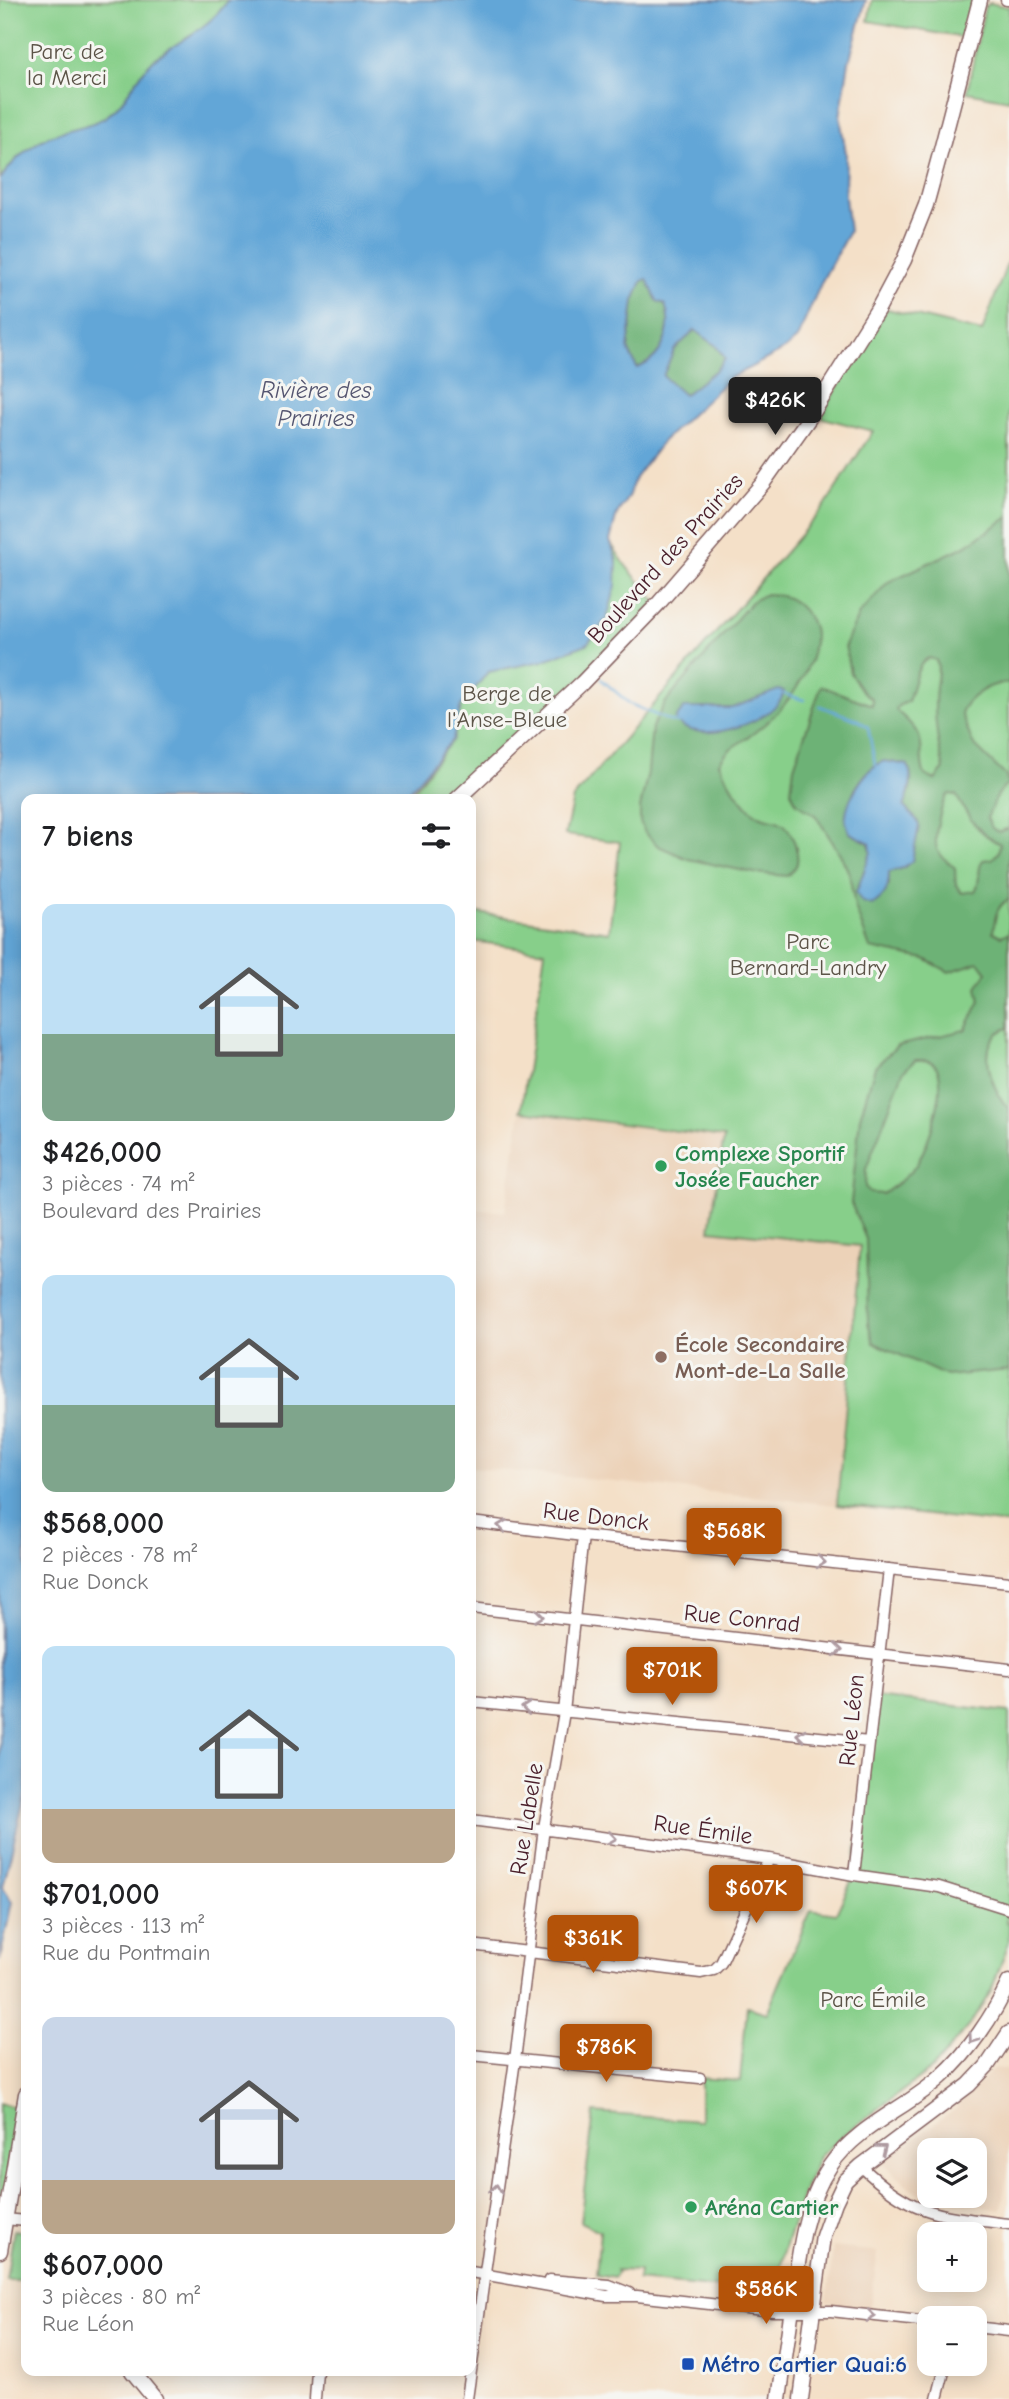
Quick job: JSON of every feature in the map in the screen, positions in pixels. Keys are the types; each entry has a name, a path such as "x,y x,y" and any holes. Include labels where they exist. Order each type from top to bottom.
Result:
{"street":[{"name":"Boulevard des Prairies","path":"462,794 582,683 658,604 763,483 814,411 879,307 904,260 926,205 980,0"},
{"name":"Rue Donck","path":"476,1523 1009,1582"},
{"name":"Rue Labelle","path":"476,2336 516,2060 544,1828 564,1712 583,1536"},
{"name":"Rue Léon","path":"854,1875 889,1569"},
{"name":"Rue Conrad","path":"476,1609 1009,1669"},
{"path":"476,1703 869,1742"},
{"name":"Rue Émile","path":"476,1821 769,1859 939,1887 1009,1909"},
{"path":"476,1946 701,1973 714,1970 721,1963 769,1859"},
{"path":"779,2399 806,2223 830,2166 878,2120 941,2077 968,2046 1009,1982"},
{"path":"801,2399 823,2236 845,2182 862,2166 969,2085 987,2066 1009,2033"},
{"path":"476,2055 700,2078"},
{"path":"0,2251 21,2131"},
{"path":"862,2166 881,2186 915,2207 940,2216 1009,2224"},
{"path":"5,2219 21,2221"},
{"path":"476,2273 587,2294 792,2311 831,2311 917,2321"},
{"path":"987,2329 1009,2331"},
{"path":"136,2376 155,2399"},
{"path":"316,2399 317,2376"},
{"name":"Rue Labelle","path":"467,2399 470,2376"},
{"path":"937,2399 943,2376"}],"shaded area":[{"name":"École Secondaire Mont-de-La Salle","path":"521,1111 724,1137 710,1230 860,1246 837,1505 476,1468 476,1209 505,1212"},
{"path":"994,2068 1009,2070 1009,2166 1001,2210 987,2208 987,2138 917,2138 917,2194 881,2162 954,2110"},
{"path":"833,2247 878,2252 870,2309 827,2302"}],"green space":[{"name":"Parc de la Merci","path":"0,0 228,0 205,25 157,57 112,112 93,123 58,133 33,145 0,180"},
{"path":"872,0 973,0 964,38 868,21"},
{"path":"990,3 1009,7 1009,100 967,92 985,6"},
{"name":"Parc Bernard-Landry","path":"1009,258 1009,1524 837,1505 860,1246 710,1230 724,1137 521,1111 545,951 476,942 476,913 609,932 620,842 565,835 573,798 822,510 873,431 819,417 887,309 982,332"},
{"path":"647,278 657,301 665,304 667,333 654,358 637,368 628,349 634,301 642,281"},
{"path":"695,330 715,345 725,358 716,370 684,395 662,377 674,350"},
{"path":"1009,517 1009,684 995,685 981,691 969,701 961,713 973,744 1006,776 1007,785 999,792 987,818 992,828 999,832 1009,828 1009,899 999,909 993,932 1001,936 1009,933 1009,1028 998,1033 991,1042 988,1053 996,1090 1009,1109 1009,1370 946,1376 874,1343 868,1323 866,1239 851,1203 860,1117 875,1067 897,1046 965,1030 980,1001 977,987 987,972 979,962 949,972 925,959 870,948 855,907 849,873 840,854 816,816 796,802 791,791 794,767 821,686 872,705 872,699 863,692 850,673 845,645 859,614 888,582 965,546","holes":["929,658 936,660 938,666 935,718 944,769 935,780 925,775 917,732 896,710 908,701 924,661","884,761 908,765 911,781 904,807 917,820 919,826 912,860 903,868 889,872 889,885 856,892 871,852 869,843 850,833 847,813 856,788 877,764","949,794 956,795 974,823 1000,844 998,853 992,859 983,860 975,891 962,893 959,890 955,868 936,846 938,822","915,1060 928,1061 935,1065 940,1086 936,1115 921,1156 913,1169 883,1194 870,1193 865,1187 866,1169 903,1072"]},
{"name":"Berge de l'Anse-Bleue","path":"610,542 658,604 462,794 411,794 453,739 461,706 488,672 542,661 587,644 607,618 617,561"},
{"path":"766,594 790,599 807,615 814,631 812,655 806,672 780,709 732,748 719,763 732,787 749,808 763,818 783,824 789,831 797,853 797,863 787,876 754,873 688,859 658,846 645,833 640,822 652,727 665,703 752,601"},
{"name":"Parc Émile","path":"874,1697 1009,1712 1009,1915 1006,1921 1009,1924 1009,1942 991,1991 971,2023 933,2068 839,2138 819,2157 805,2187 784,2251 775,2293 638,2280 639,2271 616,2270 614,2278 596,2275 600,2231 580,2222 594,2113 700,2121 700,2078 740,2081 747,2007 767,2013 811,1910 836,1914 854,1875"},
{"path":"0,2103 21,2108 21,2121 0,2251"},
{"path":"14,2230 21,2231 21,2280 6,2280"}],"water":[{"name":"Rivière des Prairies","path":"228,0 866,0 849,62 840,117 846,153 845,197 849,231 822,281 797,339 782,351 730,378 663,441 635,478 628,497 617,514 610,541 617,561 616,586 607,618 587,644 542,661 488,672 461,706 453,739 407,794 21,794 21,1812 3,1887 12,1902 0,1960 0,180 33,145 58,133 93,123 112,112 157,57 214,17","holes":["647,279 657,301 665,304 667,333 654,358 637,368 628,349 634,301 642,281","695,330 715,345 725,358 716,370 684,395 663,376 674,350"]},
{"path":"778,690 784,691 779,702 769,712 736,728 700,732 685,728 675,719 684,708 733,708"},
{"path":"884,761 908,765 911,781 904,807 917,820 919,826 912,861 903,868 889,872 886,892 872,905 862,902 856,893 871,852 870,843 850,833 846,814 852,796 863,778"}],"waterway":[{"path":"601,679 630,704 679,723"},
{"path":"784,694 804,700"},
{"path":"820,706 858,720 868,727 875,764"}],"place":[{"name":"Complexe Sportif Josée Faucher","path":"661,1166"},
{"name":"École Secondaire Mont-de-La Salle","path":"661,1357"},
{"name":"Aréna Cartier","path":"691,2207"},
{"name":"Métro Cartier Quai:6","path":"688,2364"}]}
